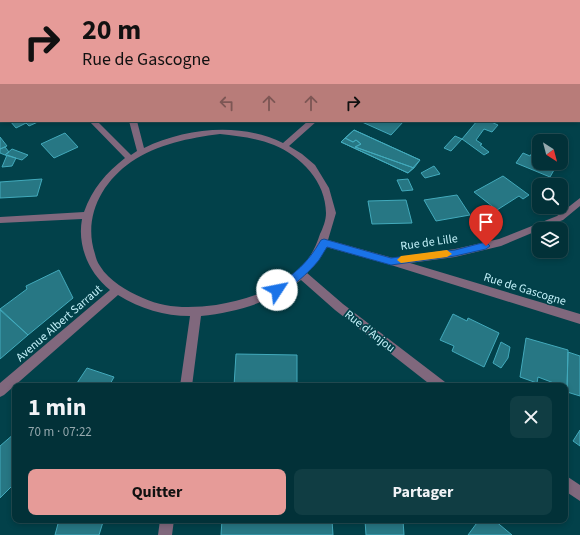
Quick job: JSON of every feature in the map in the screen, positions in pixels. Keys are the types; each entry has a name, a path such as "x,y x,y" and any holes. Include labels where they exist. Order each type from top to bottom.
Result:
{"street":[{"path":"94,122 130,159"},
{"path":"133,122 141,152"},
{"path":"284,146 312,122"},
{"path":"220,132 253,136 284,146 308,162 325,185 331,212 324,243 315,259 301,274 286,285 268,295 234,308 196,312 167,310 140,302 117,290 97,271 86,248 84,231 86,215 95,194 106,179 141,152 162,142 185,136 220,132"},
{"name":"Rue de Lille","path":"391,261 455,253 501,242 560,218 580,201"},
{"path":"0,220 86,215"},
{"name":"Rue de Gascogne","path":"324,243 391,261 580,320"},
{"name":"Rue d'Anjou","path":"301,274 339,307 437,383"},
{"name":"Avenue Albert Sarraut","path":"0,391 117,290"},
{"path":"186,383 196,312"},
{"path":"568,484 580,494"},
{"path":"165,535 167,523"}],"building":[{"path":"11,122 38,122 29,126 26,123 16,128"},
{"path":"362,122 403,122 391,135"},
{"path":"476,122 491,122 498,125 492,132 484,129 476,140 489,152 484,155 462,139"},
{"path":"354,130 420,160 408,173 341,142"},
{"path":"354,130 420,160 414,168 355,147 361,144 356,140 353,142 345,138"},
{"path":"65,133 78,147 54,158 41,144"},
{"path":"455,136 462,139 451,151 444,148"},
{"path":"0,137 7,146 0,149"},
{"path":"345,138 353,142 356,140 361,144 355,147 414,168 408,173 341,142"},
{"path":"5,147 9,152 5,155 0,153 0,149"},
{"path":"12,149 28,155 22,160 5,155"},
{"path":"523,153 530,156 532,153 532,170 516,163"},
{"path":"7,155 16,158 12,166 2,167"},
{"path":"434,166 440,174 425,178 421,173"},
{"path":"533,170 554,170 550,177"},
{"path":"503,176 529,195 523,199 519,196 497,210 474,192"},
{"path":"42,179 37,196 0,198 0,182"},
{"path":"408,179 413,190 402,191 397,180"},
{"path":"457,195 470,215 436,221 424,200"},
{"path":"406,200 412,223 372,224 368,201"},
{"path":"59,270 73,298 28,335 0,309 27,289 26,286"},
{"path":"0,310 28,335 0,359"},
{"path":"453,314 467,321 468,318 499,333 484,367 452,351 454,346 440,340"},
{"path":"526,338 568,350 567,383 554,383 538,377 537,383 520,377"},
{"path":"501,342 510,347 508,358 501,368 493,363"},
{"path":"568,352 580,356 580,396 568,392"},
{"path":"236,354 297,355 297,383 234,383"},
{"path":"87,368 114,377 111,383 77,383"},
{"path":"580,430 580,446 573,441"},
{"path":"12,436 12,486 0,498 0,446"},
{"path":"58,523 103,523 99,535 55,535"},
{"path":"222,523 332,523 333,535 221,535"},
{"path":"365,523 403,523 404,535 366,535"},
{"path":"477,523 498,523 512,535 468,535"}],"slow traffic":[{"path":"401,260 447,254"}],"route":[{"path":"277,290 301,274 315,259 324,243 391,261 455,253 486,246"}]}
